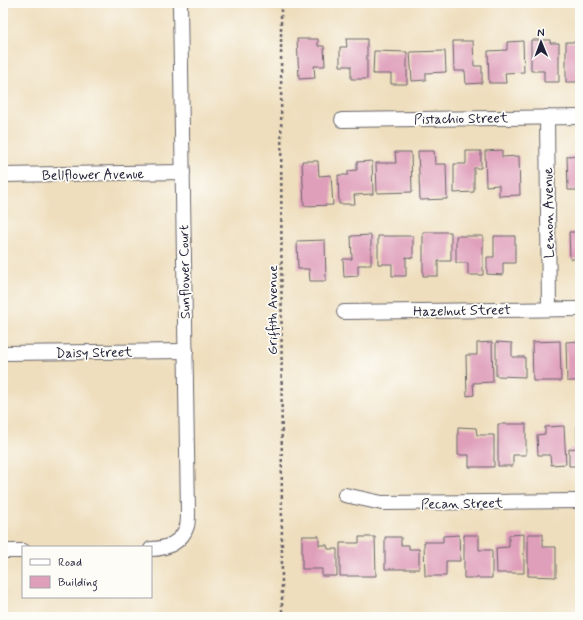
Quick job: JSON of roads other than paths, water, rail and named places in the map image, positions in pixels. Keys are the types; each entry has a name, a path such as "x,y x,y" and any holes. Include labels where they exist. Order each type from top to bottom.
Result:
{"street":[{"name":"Sunflower Court","path":"152,549 158,549 170,545 180,538 186,526 188,513 180,5"},
{"name":"Lemon Avenue","path":"547,117 549,309"},
{"name":"Pistachio Street","path":"342,120 580,117"},
{"name":"Bellflower Avenue","path":"3,175 183,172"},
{"name":"Hazelnut Street","path":"344,312 580,309"},
{"name":"Daisy Street","path":"3,353 186,351"},
{"name":"Pecan Street","path":"345,495 382,504 580,501"},
{"path":"3,551 22,551"}]}
